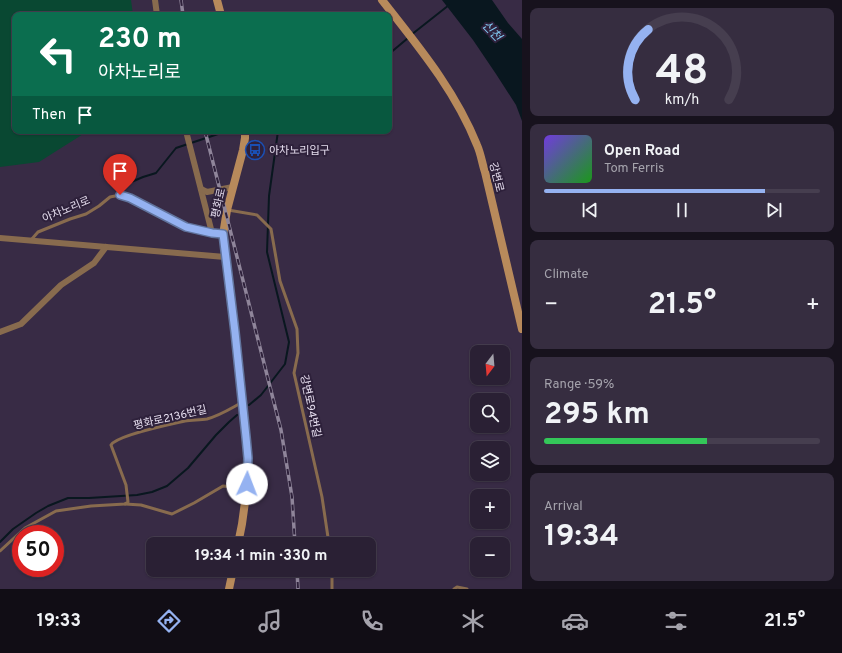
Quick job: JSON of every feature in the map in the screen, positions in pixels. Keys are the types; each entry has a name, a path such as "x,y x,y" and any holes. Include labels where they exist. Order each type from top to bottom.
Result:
{"main road":[{"path":"217,0 220,12"},
{"name":"강변로","path":"382,0 392,12"},
{"name":"강변로","path":"392,12 418,45 448,88 478,146 522,329"},
{"name":"평화로","path":"239,537 247,488 248,458 223,234 226,210 243,150 245,134"},
{"path":"229,589 232,577"}],"street":[{"path":"155,0 157,12"},
{"path":"187,134 212,233"},
{"path":"201,189 207,192 232,187"},
{"path":"0,238 225,257"},
{"path":"0,332 21,324 61,284 94,263 106,247"}],"lane":[{"name":"아차노리로","path":"30,240 38,232 70,218 86,214 110,197 120,195 130,198 186,227 223,234"},
{"name":"강변로94번길","path":"226,210 257,215 271,229 280,281 297,329 298,353 294,373 322,497 328,537"},
{"name":"평화로2136번길","path":"125,504 128,502 126,485 111,445 113,442 153,428 206,419 242,402"},
{"path":"0,551 24,528 56,511 91,506 125,504 141,505 172,514 223,486 247,488"},
{"path":"332,577 332,589"},
{"path":"454,589 457,587 467,589"}],"green space":[{"path":"0,0 131,0 133,12 12,12 12,134 83,134 39,162 0,167"}],"water":[{"name":"신천","path":"442,0 492,0 508,23 522,39 522,121 516,105 496,74 473,40"}],"waterway":[{"path":"411,35 449,5"},
{"path":"392,51 408,38"},
{"path":"122,186 156,173 176,148 218,134"},
{"path":"249,405 261,395 285,364 289,342 267,252 269,196 278,134"},
{"path":"0,542 13,529 36,513 48,506 68,498 137,495 152,492 167,486 188,468 216,435 237,415"}],"railway":[{"path":"181,0 183,12"},
{"path":"206,134 281,430 292,497 295,537"},
{"path":"297,577 298,589"}],"place":[{"name":"아차노리입구","path":"255,150"}],"route":[{"path":"120,195 130,198 186,227 223,234 246,437 248,458 247,484"}]}
